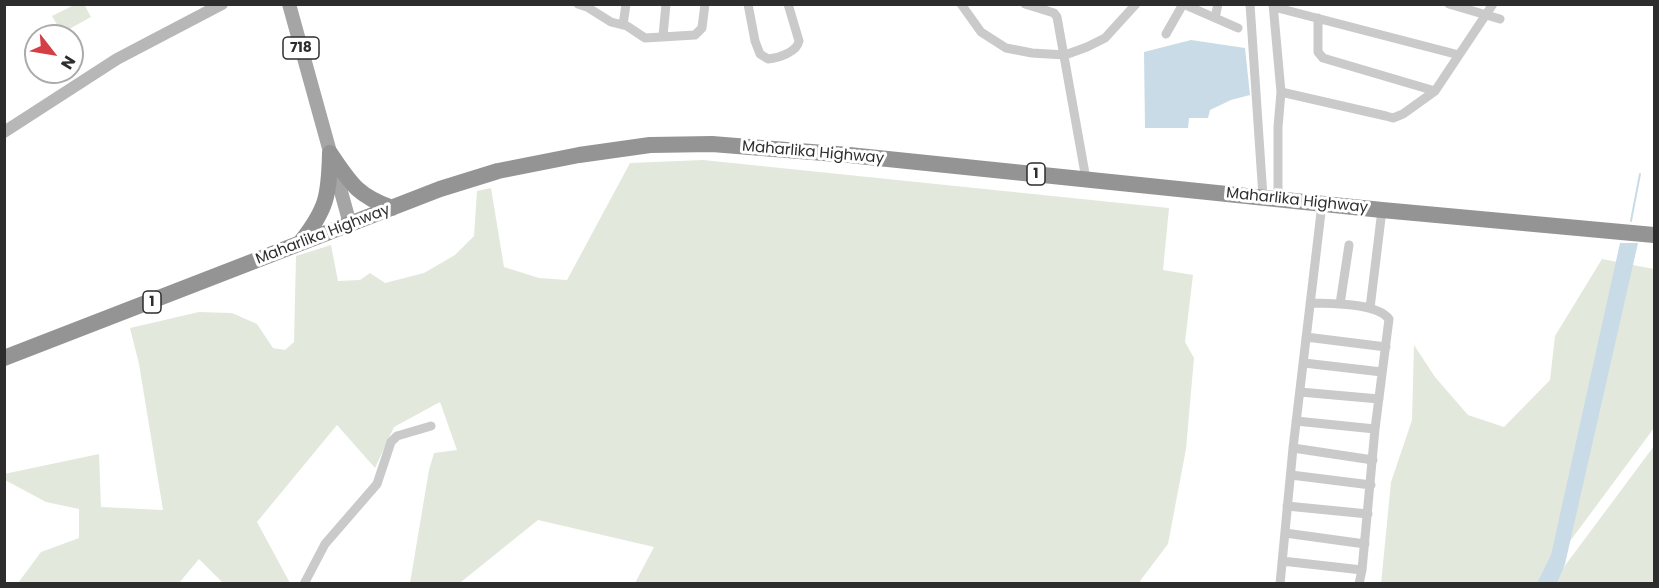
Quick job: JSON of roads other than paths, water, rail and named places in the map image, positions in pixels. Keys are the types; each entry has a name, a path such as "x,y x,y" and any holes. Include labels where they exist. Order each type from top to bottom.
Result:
{"highway":[{"name":"Maharlika Highway","path":"4,357 440,189 498,171 579,155 650,145 712,144 849,155 1382,210 1654,235"},
{"path":"330,153 358,192 375,202 392,208"},
{"path":"299,245 316,223 325,205 329,186 330,153"}],"main road":[{"name":"718","path":"289,4 350,224"}],"street":[{"path":"4,132 117,59 222,4"},
{"path":"623,25 626,4"},
{"path":"663,36 666,4"},
{"path":"584,5 611,22 623,25 645,38 695,35 702,28 705,4"},
{"path":"748,4 759,54 768,59 798,46 799,41 788,4"},
{"path":"961,4 981,32 1006,48 1065,56 1105,38 1136,4"},
{"path":"1025,4 1056,15 1086,179"},
{"path":"1166,34 1183,4 1238,28"},
{"path":"1215,18 1218,4"},
{"path":"1250,4 1271,198"},
{"path":"1281,92 1393,117 1403,114 1436,91 1493,4"},
{"path":"1271,198 1281,92 1274,5 1459,55"},
{"path":"1452,5 1500,19"},
{"path":"1317,18 1318,52 1323,58 1436,91"},
{"path":"1280,584 1293,448 1322,204"},
{"path":"1370,308 1382,210"},
{"path":"1340,304 1349,245"},
{"path":"1310,303 1370,308 1381,312 1389,319 1359,584"},
{"path":"1306,337 1386,347"},
{"path":"1304,363 1382,372"},
{"path":"1300,392 1379,399"},
{"path":"1296,421 1375,429"},
{"path":"304,584 325,544 377,484 391,442 397,436 431,426"},
{"path":"1293,448 1373,460"},
{"path":"1291,475 1371,485"},
{"path":"1287,506 1368,514"},
{"path":"1285,533 1365,544"},
{"path":"1282,561 1362,570"}],"water":[{"path":"1191,40 1245,48 1250,95 1231,100 1210,110 1208,118 1189,118 1188,128 1145,128 1144,52"},
{"path":"1620,243 1638,243 1565,564 1557,583 1537,583 1551,555"}],"waterway":[{"path":"1631,221 1640,174"}]}
